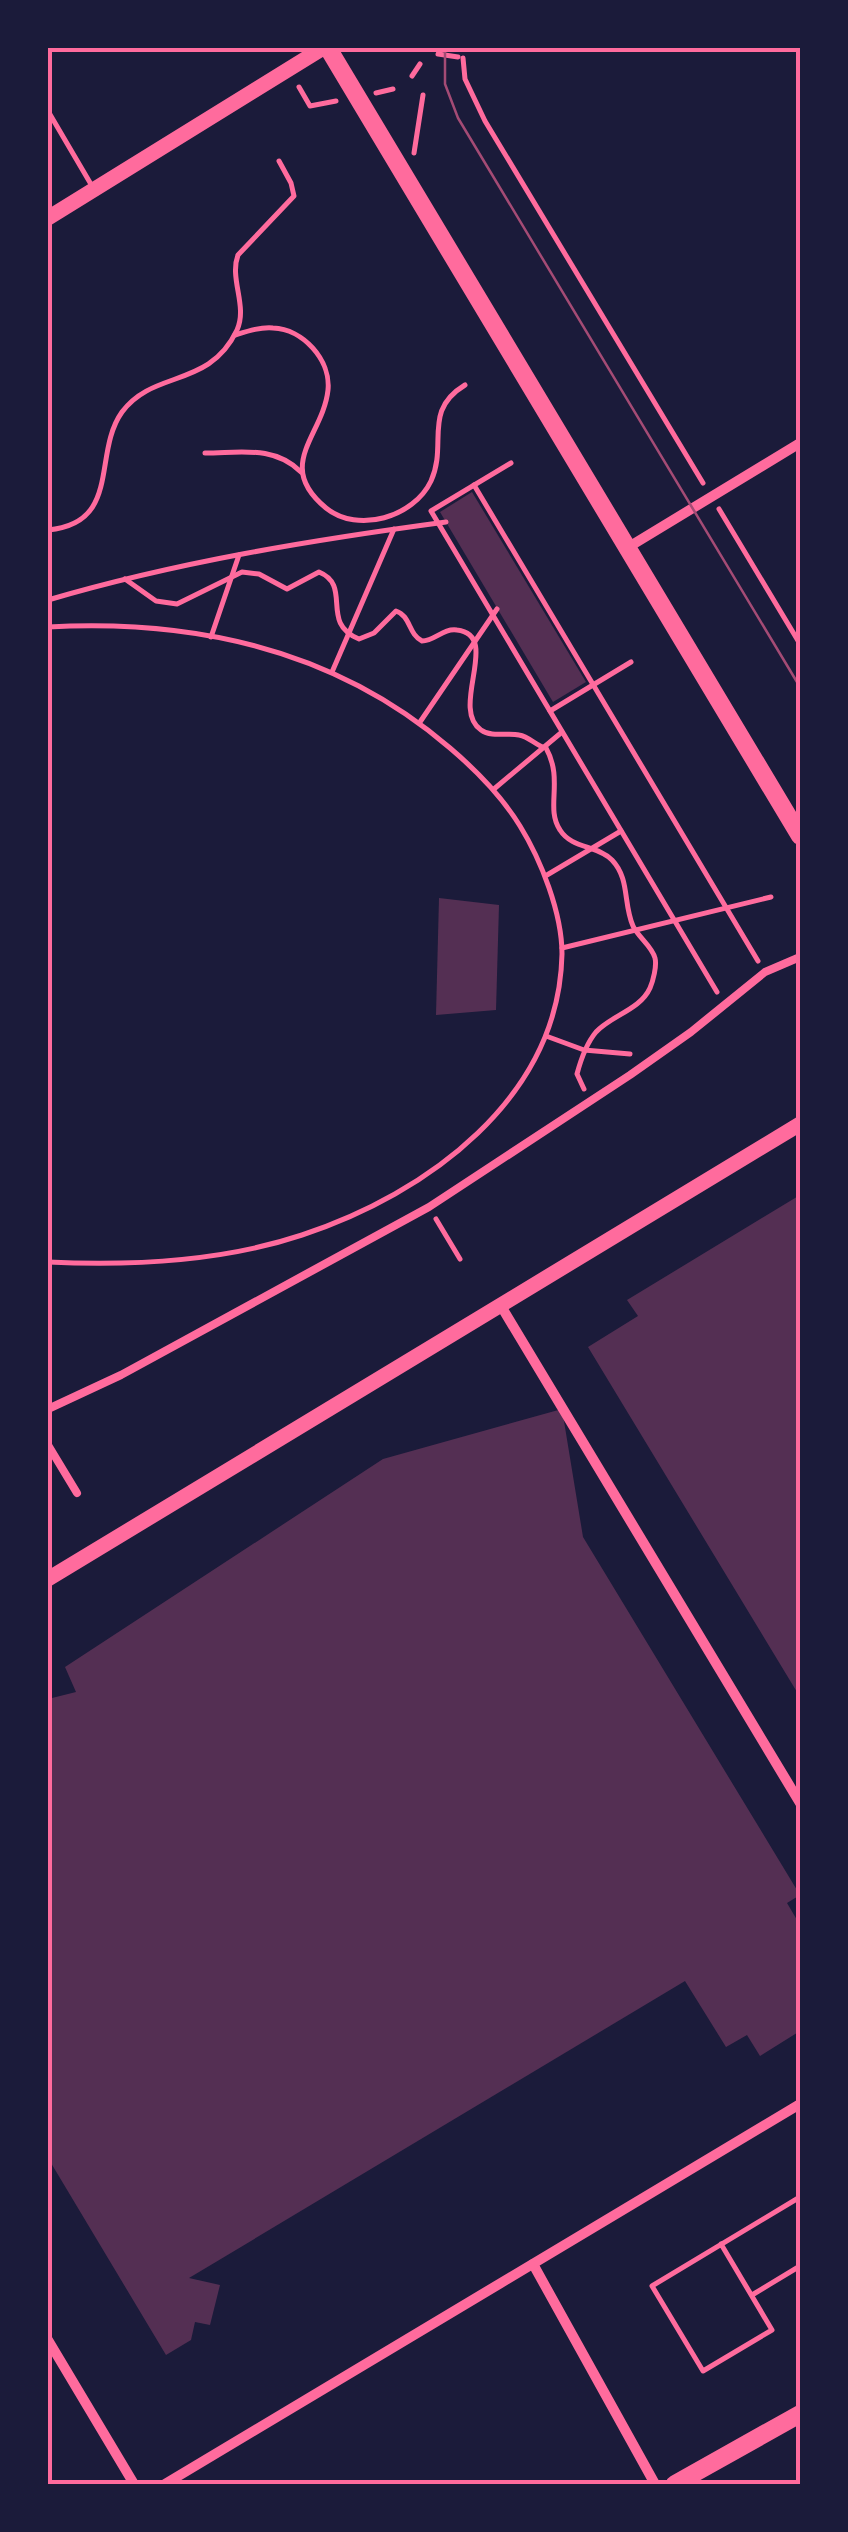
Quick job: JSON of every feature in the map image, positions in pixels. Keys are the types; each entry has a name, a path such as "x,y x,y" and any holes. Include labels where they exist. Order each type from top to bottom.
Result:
{"main road":[{"path":"48,218 326,48 800,836"},
{"path":"48,1579 800,1124"},
{"path":"674,2484 800,2414"}],"street":[{"path":"628,548 800,443"},
{"path":"48,1409 121,1375 414,1215 590,1102 765,972 800,958"},
{"path":"502,1306 800,1802"},
{"path":"48,1444 77,1493"},
{"path":"165,2484 800,2104"},
{"path":"533,2264 655,2484"},
{"path":"48,2340 134,2484"}],"lane":[{"path":"48,111 94,189"},
{"path":"721,2244 772,2330 704,2371 652,2286 721,2244 800,2197"},
{"path":"752,2296 800,2266"}],"path":[{"path":"438,54 460,58 485,121 800,644"},
{"path":"412,76 420,64"},
{"path":"420,118 423,95"},
{"path":"48,530 73,524 96,503 103,487 112,428 134,400 143,391 200,371 232,336 240,313 234,264 294,196 279,161"},
{"path":"232,336 269,327 285,329 313,348 321,361 328,390 306,445 304,474"},
{"path":"205,453 245,451 279,455 304,474 315,497 335,515 349,520 378,520 400,511 431,482 440,412 452,392 464,385"},
{"path":"511,462 431,511 495,612 724,1004"},
{"path":"474,485 765,972"},
{"path":"378,520 380,531"},
{"path":"48,600 239,555 446,522"},
{"path":"332,672 394,529"},
{"path":"211,638 239,555"},
{"path":"125,579 156,600 178,604 232,575 250,572 287,588 312,573 325,574 335,586 338,624 348,634 367,637 396,612 406,617 413,635 422,641 454,629 470,632 475,639 470,706 475,723 482,731 517,734 546,748"},
{"path":"420,722 495,612"},
{"path":"48,627 128,627 270,650 332,672 400,708 494,789 528,839 547,875 562,948 546,1036 524,1077 468,1145 414,1182 352,1216 300,1236 230,1252 164,1262 48,1262"},
{"path":"550,711 630,662"},
{"path":"494,789 562,732"},
{"path":"546,748 556,768 554,813 560,830 576,844 608,856 619,868 634,928 655,957 650,990 636,1005 598,1030 584,1050 577,1074 590,1102"},
{"path":"547,875 622,831"},
{"path":"562,948 771,896"},
{"path":"546,1036 584,1050 656,1056"}],"building":[{"path":"472,492 586,682 553,702 440,512"},
{"path":"439,898 499,905 496,1010 436,1015"},
{"path":"800,1195 800,1697 588,1347 638,1316 627,1300"},
{"path":"562,1409 583,1537 800,1895 787,1903 800,1925 800,2031 760,2056 747,2035 726,2047 685,1981 189,2278 220,2285 210,2325 195,2322 191,2340 166,2355 48,2158 48,1699 76,1692 65,1667 383,1459"}],"tram line":[{"path":"445,48 445,84 458,118 800,687"}]}
